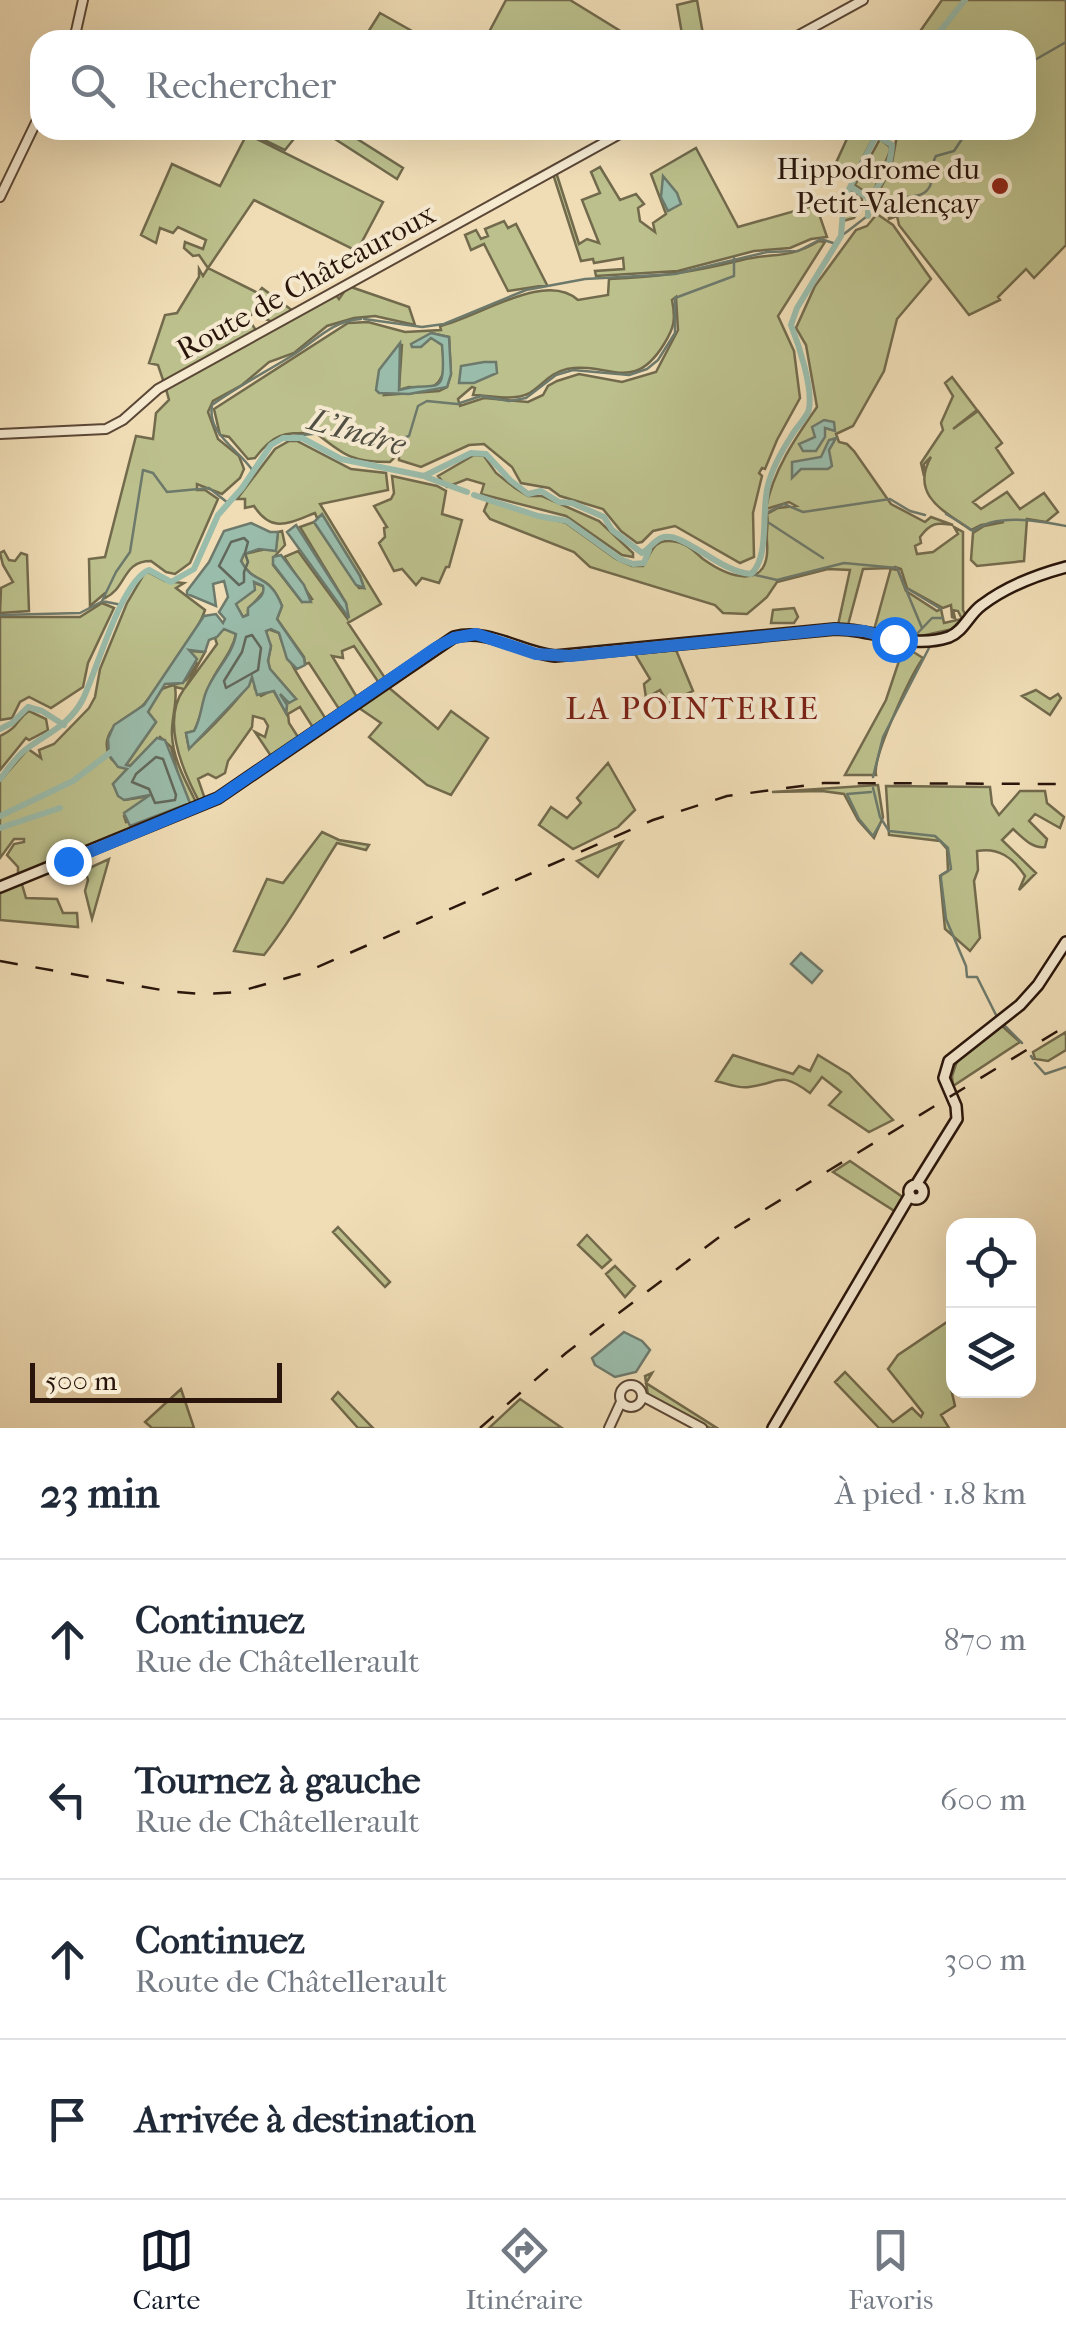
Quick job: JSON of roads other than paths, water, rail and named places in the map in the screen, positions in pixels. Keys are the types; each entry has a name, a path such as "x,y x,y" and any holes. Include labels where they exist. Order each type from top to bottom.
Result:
{"main road":[{"path":"0,887 210,803 437,647 461,635 484,636 555,656 835,629 864,631 911,643 954,634 979,607 1003,592 1066,567"},
{"path":"775,1428 911,1200 922,1195 919,1186 949,1136 958,1110 946,1086 945,1069 953,1057 1032,992 1066,942"}],"street":[{"path":"76,30 83,0"},
{"path":"808,30 863,0"},
{"path":"0,196 30,135"},
{"name":"Route de Châteauroux","path":"0,434 84,432 115,426 159,388 609,140"},
{"path":"611,1428 621,1402 621,1390 628,1386 639,1388 642,1396 698,1428"},
{"path":"611,1428 642,1396"},
{"path":"621,1402 665,1412 698,1428"}],"water":[{"path":"663,176 681,204 668,211 661,197"},
{"path":"431,333 449,337 451,374 447,387 409,394 379,393 379,370 400,343 399,390 440,382 442,345 431,338 421,347 411,344"},
{"path":"496,362 497,373 474,383 459,383 461,366"},
{"path":"824,420 834,422 835,431 825,428 825,437 816,451 803,451 799,444 815,437 812,427"},
{"path":"836,438 829,450 832,466 801,469 792,478 792,462 821,457 829,440"},
{"path":"322,514 364,588 356,585 314,522"},
{"path":"251,523 278,532 276,551 259,549 244,554 241,561 277,595 282,606 277,619 304,658 305,665 297,669 287,659 279,633 266,631 271,646 270,669 296,699 289,703 280,694 287,705 286,713 274,691 257,695 252,677 249,686 189,749 186,733 194,731 206,692 236,634 224,629 209,640 205,652 189,650 197,659 183,683 165,684 148,712 156,722 126,765 130,766 157,738 165,740 190,803 130,826 124,813 150,795 124,800 118,796 113,784 127,769 118,767 109,755 108,739 114,725 144,705 204,616 216,614 223,623 225,619 219,612 228,597 224,581 213,584 216,606 187,591 209,562 224,531","holes":["254,582 263,586 261,596 243,617 236,604 255,590"]},
{"path":"296,525 346,603 349,618 287,532"},
{"path":"281,555 304,585 311,602 302,602 273,564 273,557"},
{"path":"801,953 822,971 812,983 791,964"},
{"path":"624,1332 650,1350 636,1372 615,1377 595,1365 592,1358"}],"waterway":[{"name":"L'Indre","path":"941,30 965,0"},
{"path":"1036,59 1066,42"},
{"name":"L'Indre","path":"0,779 21,753 64,723 77,708 120,608 139,578 149,570 171,582 194,569 218,515 271,445 283,438 302,438 341,459 424,476 471,453 486,454 528,494 541,491 559,502 572,503 604,517 612,530 642,553 658,539 670,537 739,572 751,574 761,557 770,479 809,409 807,378 791,325 797,308 841,236 844,199 874,140"},
{"path":"868,216 868,198 878,187 890,160 892,145 884,140"},
{"path":"841,236 885,204 924,193 930,186 936,156 954,151 961,140"},
{"path":"851,187 868,198"},
{"path":"364,319 422,327 444,324 526,290 585,279 675,274 767,252 798,251 821,239 836,244"},
{"path":"293,436 332,432 379,447 409,436 418,406 427,401 457,404 481,396 509,401 526,398 556,375 573,370 629,375 647,369 658,360 675,333 675,298 734,276 734,258"},
{"path":"253,471 214,425 212,405 332,328 361,319"},
{"path":"122,605 102,601 130,552 143,470 153,473 167,492 209,488 228,503"},
{"path":"426,477 467,492"},
{"path":"474,495 567,521 633,564 644,563 649,550"},
{"path":"764,514 784,504 803,512 890,499 925,515"},
{"path":"946,514 961,523"},
{"path":"763,519 823,558"},
{"path":"964,525 973,531 1006,520 1066,526"},
{"path":"751,574 777,580 844,563 897,568 922,628"},
{"path":"908,589 941,609"},
{"path":"0,615 80,613 101,602"},
{"path":"913,638 932,618 943,618"},
{"path":"873,777 883,737 929,648 914,645"},
{"name":"L'Indre","path":"0,729 28,707 64,725"},
{"path":"0,816 73,781 111,752"},
{"path":"873,788 880,817 889,831 935,836 948,848 951,869 941,875 946,919 967,977 977,977 997,1017"},
{"path":"871,792 847,794 873,836 880,824"},
{"path":"0,828 60,808"},
{"path":"1002,1023 1022,1043"},
{"path":"1035,1063 1045,1074 1066,1067"}],"railway":[{"path":"0,961 167,991 238,992 304,973 653,820 727,796 824,783 1066,784"},
{"path":"480,1428 566,1353 718,1238 1066,1026"}],"place":[{"name":"Hippodrome du Petit-Valençay","path":"1000,186"}],"district":[{"name":"LA POINTERIE","path":"693,708"}]}
